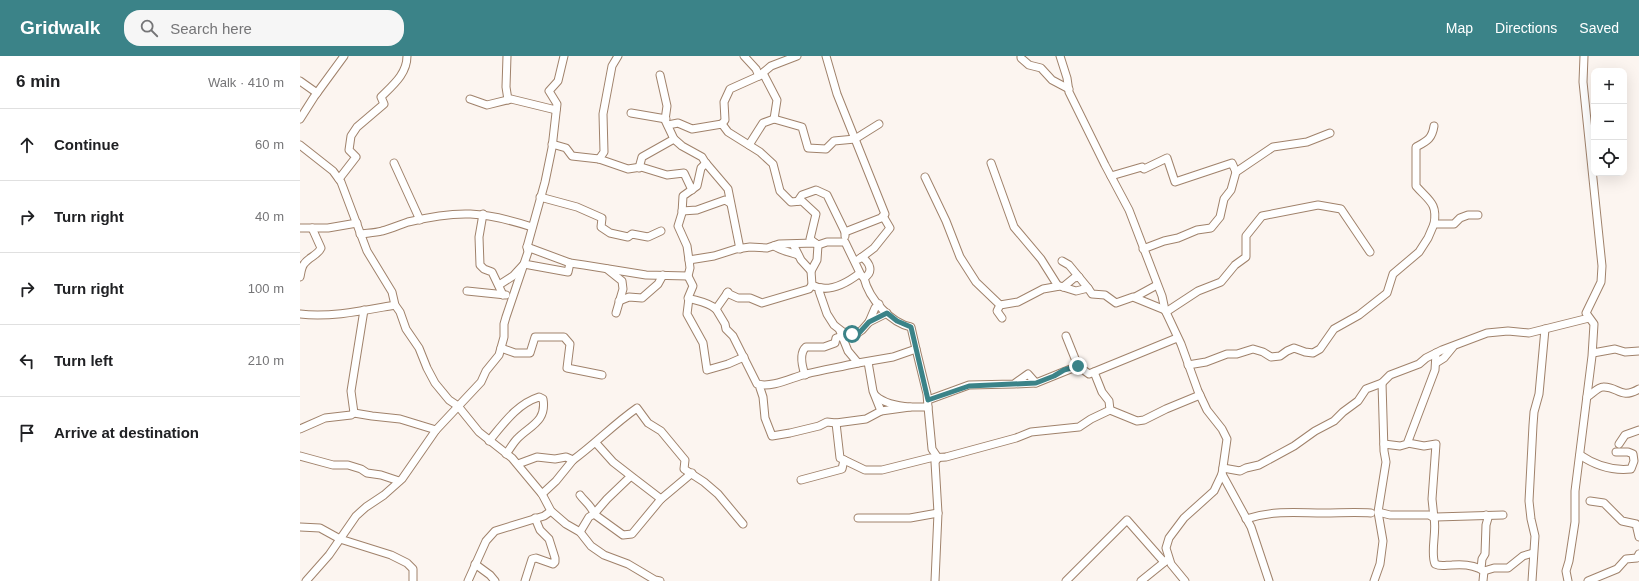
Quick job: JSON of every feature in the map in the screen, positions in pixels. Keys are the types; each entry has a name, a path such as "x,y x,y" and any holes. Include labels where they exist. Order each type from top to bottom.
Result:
{"street":[{"path":"300,119 344,56"},
{"path":"339,179 356,157 350,150 351,136 357,126 384,104 381,97 400,78 407,63 407,56"},
{"path":"507,56 506,87 508,100"},
{"path":"306,581 320,567 356,516 399,481 448,415 481,382 486,371 495,361 504,337 504,324 512,296 528,252 527,247 552,144 557,104 549,91 558,81 564,56"},
{"path":"599,159 604,152 603,114 612,66 618,56"},
{"path":"744,56 761,75 776,100 774,119"},
{"path":"722,124 725,120 724,102 730,89 761,75 771,66 798,56"},
{"path":"826,56 837,94 885,214 883,216 890,228 874,248 854,262"},
{"path":"1021,56 1021,58 1029,65 1041,68 1052,80 1069,89"},
{"path":"1060,56 1069,89 1129,210 1166,311 1200,396 1226,439 1222,471 1214,491 1184,518 1169,538 1166,548 1166,560 1141,581"},
{"path":"1568,581 1566,571 1574,529 1576,505 1575,492 1593,353 1594,324 1586,313 1601,282 1602,266 1583,82 1584,56"},
{"path":"660,75 667,106 667,122 674,138 682,146 702,157 728,189 740,249"},
{"path":"300,81 317,93"},
{"path":"470,99 487,105 511,99 556,110"},
{"path":"632,113 667,122 678,123 692,128 722,124"},
{"path":"749,145 762,123 774,119 802,127 808,148 826,149 834,141 855,139 879,124"},
{"path":"722,124 728,132 760,152 773,164 780,191 791,202 802,201 816,214 810,240 817,244"},
{"path":"1188,365 1206,362 1226,354 1237,354 1253,350 1263,352 1271,357 1280,356 1287,350 1294,348 1305,352 1314,353 1320,349 1334,329 1358,315 1387,294 1394,274 1419,252 1428,238 1434,224 1436,214 1434,206 1416,186 1416,148 1433,135 1434,126"},
{"path":"1236,172 1273,147 1307,142 1330,133"},
{"path":"639,168 642,157 674,138"},
{"path":"552,144 566,148 572,156 599,159 628,169 639,168 667,175 684,173 692,190"},
{"path":"300,145 304,152 333,171 339,179 347,196 360,234 374,264 392,292 395,305 400,312 406,329 419,348 435,383 449,400 458,406 479,432 518,464 542,494 551,511 566,524 580,532 591,546 604,555 628,564 655,580 660,581"},
{"path":"1111,176 1142,167 1144,170 1167,158 1175,182 1232,163 1236,172 1231,190 1224,199 1220,217 1211,228 1197,230 1178,238 1164,240 1143,249"},
{"path":"706,163 701,168 697,186 683,196 682,212 678,226 687,246 690,268 688,276 693,286 688,298 687,314 703,343 707,370 728,364 744,357"},
{"path":"991,163 1014,227 1041,259 1060,287"},
{"path":"394,164 420,220"},
{"path":"925,177 946,221 960,257 976,282 1000,305"},
{"path":"798,201 802,195 816,190 827,195 845,232 845,242 866,286 887,313 897,321 911,327 928,404 932,449 938,458"},
{"path":"540,197 577,208 602,218 601,227 610,233 628,237 632,234 648,237 661,231"},
{"path":"682,212 697,210 725,200 730,203"},
{"path":"1166,311 1198,291 1221,282 1235,265 1246,257 1246,236 1262,216 1318,205 1341,209 1370,252"},
{"path":"360,234 383,231 398,225 462,213 483,214 504,218 532,227"},
{"path":"483,214 479,237 480,265 484,269 492,272 503,295"},
{"path":"1434,224 1454,224 1460,218 1468,215 1478,215"},
{"path":"845,232 883,216"},
{"path":"300,228 328,228 357,223"},
{"path":"300,277 302,266 308,259 319,252 321,248 312,228"},
{"path":"689,260 714,256 750,247 767,248 793,244 845,242"},
{"path":"793,244 798,255 811,271"},
{"path":"716,308 727,292 738,298 750,298 762,303 809,289 812,285 811,271 817,260 817,244"},
{"path":"774,246 785,252 798,255"},
{"path":"527,247 570,262 607,269 646,275 688,276"},
{"path":"812,285 817,288 833,288 870,272 870,266 862,257"},
{"path":"1062,261 1069,265 1080,277 1092,294 1106,295 1116,304 1135,297 1157,285"},
{"path":"524,264 568,272 570,262"},
{"path":"499,285 513,276 524,264"},
{"path":"607,269 622,281 623,289 616,313"},
{"path":"619,301 629,297 642,298 658,284 663,275"},
{"path":"1060,287 1074,278 1080,277"},
{"path":"1000,305 1018,302 1043,289 1060,287 1076,291 1088,288"},
{"path":"821,288 819,291 827,314 842,333 848,351 858,364"},
{"path":"467,291 512,296"},
{"path":"1135,297 1166,311"},
{"path":"689,298 710,304 716,308 725,324 726,329 733,336 757,384 761,385 778,382 805,374 893,358 916,349"},
{"path":"805,374 802,353 803,348 824,347 835,343 836,338 843,332 856,334 869,322 875,308 879,304"},
{"path":"300,314 310,315 364,310 395,305"},
{"path":"1000,305 997,310 1002,318"},
{"path":"354,413 351,391 364,310"},
{"path":"869,322 887,313"},
{"path":"1222,471 1240,471 1259,465 1294,446 1315,430 1334,421 1358,401 1366,389 1382,383 1390,375 1420,364 1426,358 1442,350 1487,333 1508,331 1529,333 1589,318"},
{"path":"1532,581 1535,536 1531,518 1530,501 1533,425 1534,412 1539,394 1545,329"},
{"path":"1066,336 1078,366 1089,374 1177,338"},
{"path":"501,348 515,353 530,353 535,337 564,337 570,344 567,368 602,375"},
{"path":"1436,363 1444,358 1453,347"},
{"path":"1593,353 1615,349 1626,352 1639,351"},
{"path":"1408,442 1416,422 1419,409 1424,403 1435,370 1436,353"},
{"path":"868,362 873,391 881,411"},
{"path":"761,385 760,388 763,397 764,418 772,436 790,434 820,426 827,422 836,423 866,419 881,411 928,404 969,386 1036,383 1054,376 1064,370 1078,366"},
{"path":"1094,372 1102,392 1109,401 1110,410"},
{"path":"1014,384 1028,374 1036,383"},
{"path":"1374,581 1380,564 1383,541 1378,512 1386,462 1382,383"},
{"path":"1587,397 1604,386 1627,393 1632,393 1639,388"},
{"path":"875,396 880,400 894,405 910,407"},
{"path":"1110,410 1137,421 1144,420 1166,409 1200,396"},
{"path":"490,441 520,406 531,399 539,397 543,399 544,406 539,420 516,440 506,454"},
{"path":"448,415 449,400"},
{"path":"542,494 556,481 573,460 596,443 637,408 648,423 661,431 672,443 685,460 684,469 692,473 718,494 743,524"},
{"path":"836,423 840,458 866,470 882,470 930,458 938,458 1016,438 1031,432 1079,427 1110,410"},
{"path":"300,429 325,418 351,415 354,413 400,419 436,430"},
{"path":"1619,444 1625,435 1639,430"},
{"path":"1384,444 1400,446 1408,442 1424,446 1436,444 1432,499 1435,549 1433,559 1435,564 1440,567 1452,565 1473,566 1482,570 1508,568 1523,556 1534,553"},
{"path":"596,443 614,462 661,499"},
{"path":"1580,455 1593,463 1609,469 1630,470 1634,461 1633,454 1628,452 1616,452"},
{"path":"300,456 333,465 362,469 367,474 380,475 399,481"},
{"path":"518,464 537,457 555,459 566,457 573,460"},
{"path":"935,581 938,513 935,462 938,458"},
{"path":"801,480 842,470 844,460"},
{"path":"1222,471 1251,527 1269,581"},
{"path":"580,495 592,508 594,514 623,536 632,534 661,499 692,473"},
{"path":"580,532 589,517 594,514 631,476"},
{"path":"1590,500 1604,503 1622,521 1636,524 1639,537"},
{"path":"470,580 475,564 486,541 495,531 544,516 551,511"},
{"path":"1246,519 1259,515 1293,512 1370,512"},
{"path":"1378,512 1390,515 1429,515 1434,518 1503,515"},
{"path":"858,518 910,518 938,513"},
{"path":"1483,581 1482,559 1485,554 1486,526 1488,518 1486,515"},
{"path":"525,581 532,559 536,558 552,564 555,562 556,558 549,539 540,530 535,518"},
{"path":"1066,581 1127,520 1171,564 1185,581"},
{"path":"300,527 320,528 340,539 390,554 407,563 413,569 413,581"},
{"path":"1588,581 1617,569 1626,559 1637,558 1639,554"},
{"path":"475,564 490,575 494,581"}],"route":[{"path":"852,334 860,332 869,322 887,313 897,321 911,327 928,400 969,386 994,384 1019,385 1036,383 1054,376 1064,370 1078,366"}]}
